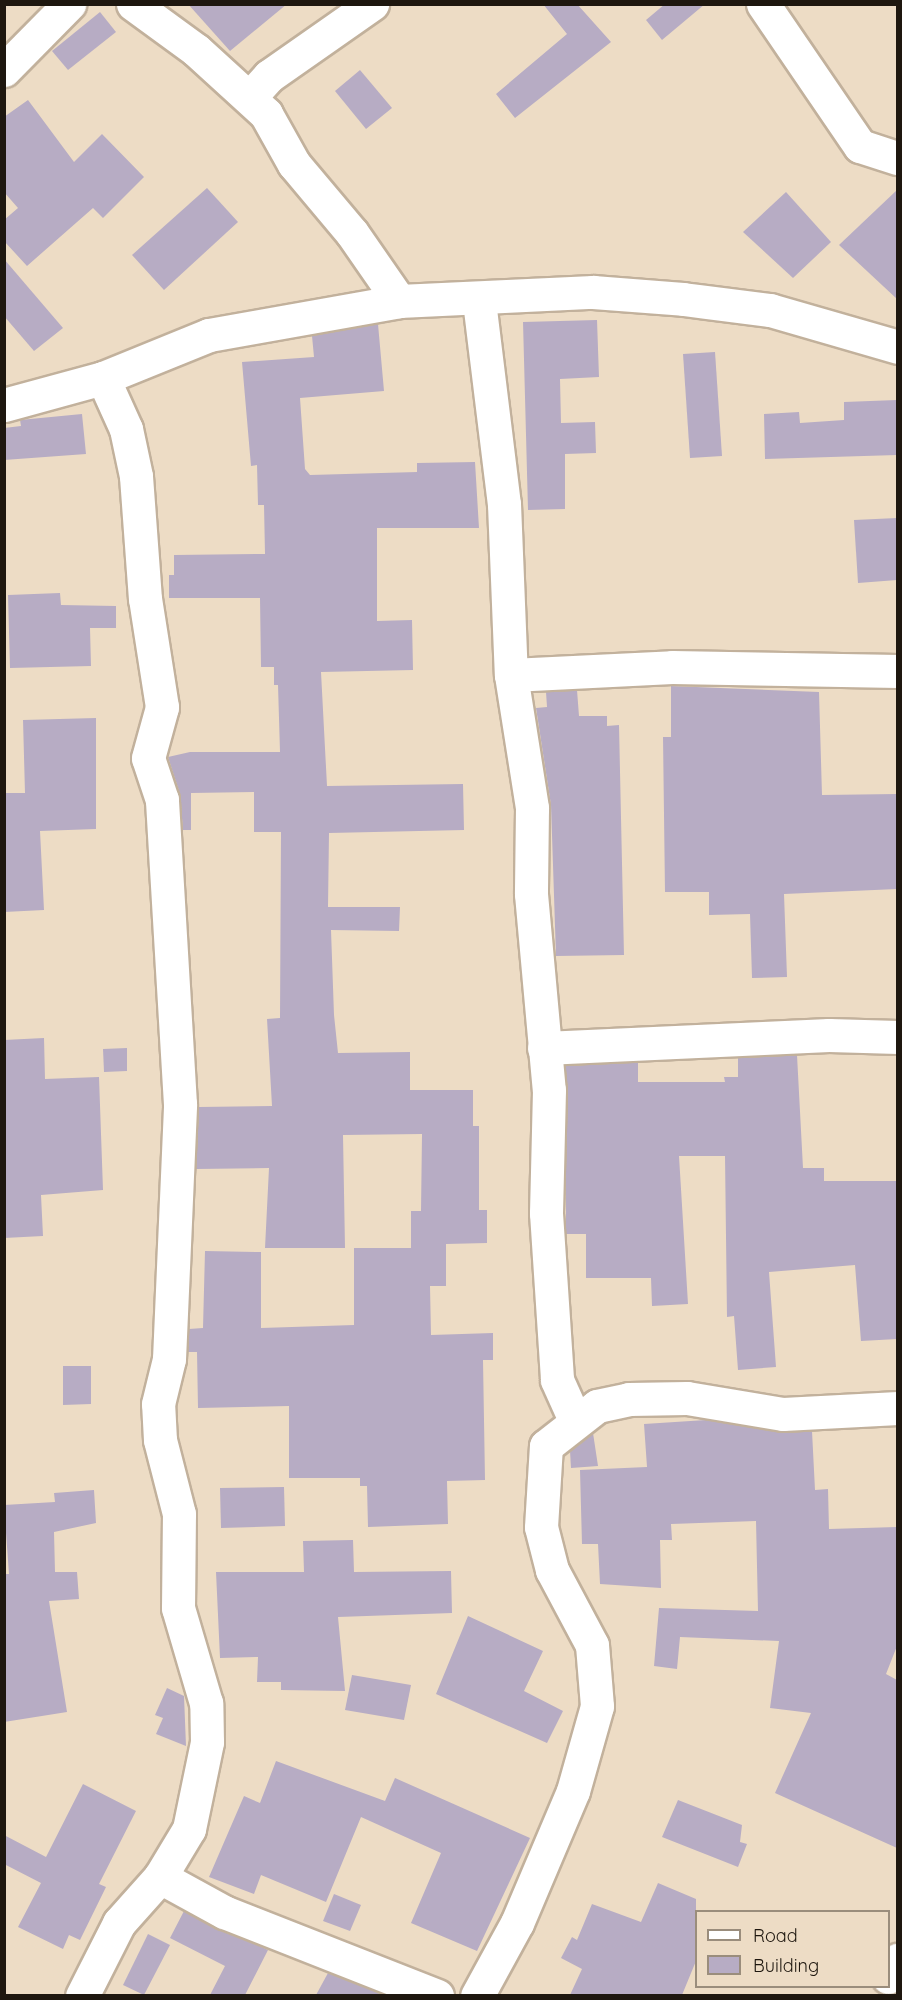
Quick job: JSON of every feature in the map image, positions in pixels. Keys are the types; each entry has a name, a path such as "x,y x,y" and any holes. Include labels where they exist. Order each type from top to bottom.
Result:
{"street":[{"path":"4,70 69,4"},
{"path":"133,4 250,97 399,301"},
{"path":"250,97 269,76 372,4"},
{"path":"763,4 860,146 897,158"},
{"path":"4,405 103,378 209,335 399,301 479,301 592,292 683,299 770,310 897,347"},
{"path":"479,301 504,504 512,675 532,808 531,894 549,1090 546,1213 557,1380 575,1420"},
{"path":"82,1995 119,1923 160,1877 189,1829 203,1778 206,1703 178,1608 179,1514 160,1440 158,1404 170,1339 180,1104 162,800 147,758 162,707 145,599 136,476 126,429 103,378"},
{"path":"512,675 672,667 897,671"},
{"path":"544,1048 830,1035 897,1037"},
{"path":"477,1995 517,1923 573,1791 597,1706 592,1645 552,1570 541,1527 546,1446 575,1420 597,1406 660,1397 783,1414 897,1408"},
{"path":"160,1877 224,1912 437,1995"}],"building":[{"path":"188,4 287,4 230,51"},
{"path":"543,4 577,4 611,42 515,118 496,94 567,34"},
{"path":"665,4 705,4 662,40 646,20"},
{"path":"100,12 116,32 68,70 52,51"},
{"path":"360,70 392,108 366,129 335,91"},
{"path":"28,100 74,162 102,134 144,177 103,218 93,208 27,266 4,241 4,220 18,208 4,192 4,117"},
{"path":"207,188 238,222 164,290 132,255"},
{"path":"897,190 897,299 839,245"},
{"path":"786,192 831,242 793,278 743,232"},
{"path":"4,259 63,328 34,351 4,316"},
{"path":"597,320 599,377 560,379 561,423 595,422 596,453 565,454 565,509 528,510 523,322"},
{"path":"378,324 384,391 300,398 305,469 310,475 417,472 417,463 475,462 479,528 377,528 377,621 412,620 413,670 321,672 327,786 463,784 464,830 329,833 328,907 400,907 399,931 331,930 334,1015 338,1053 410,1052 410,1090 473,1090 473,1126 479,1126 479,1210 487,1210 487,1243 446,1244 446,1286 430,1286 431,1335 493,1333 493,1360 483,1360 485,1480 447,1481 448,1524 368,1527 367,1486 360,1486 360,1478 289,1478 289,1406 198,1408 197,1352 188,1352 189,1329 203,1328 205,1251 261,1252 261,1328 354,1325 354,1248 411,1248 411,1211 421,1211 422,1134 343,1135 345,1248 265,1248 269,1168 196,1169 199,1107 272,1106 267,1019 280,1018 281,832 254,832 254,792 191,793 191,830 183,830 180,794 168,757 190,752 280,752 278,685 274,685 274,667 261,667 260,598 169,598 169,575 174,575 174,555 265,554 264,505 258,505 257,465 251,466 242,362 314,357 312,336"},
{"path":"715,352 722,456 690,458 683,354"},
{"path":"897,400 897,455 765,459 764,414 799,412 800,423 844,420 844,402"},
{"path":"82,414 86,454 4,460 4,428 21,426 20,420"},
{"path":"897,518 897,580 858,583 854,520"},
{"path":"60,593 61,605 116,606 116,628 90,628 91,666 10,668 8,595"},
{"path":"671,686 819,692 822,795 897,794 897,889 784,894 787,977 752,978 750,914 709,915 709,892 665,892 663,737 671,737"},
{"path":"577,690 579,716 607,716 607,726 619,725 624,955 556,956 551,805 536,708 547,707 546,692"},
{"path":"96,718 96,829 40,831 44,910 4,912 4,793 25,793 23,720"},
{"path":"44,1038 45,1079 99,1077 103,1190 41,1195 43,1236 4,1238 4,1040"},
{"path":"127,1048 127,1071 104,1072 103,1049"},
{"path":"797,1055 803,1168 824,1168 824,1181 897,1181 897,1339 861,1341 855,1265 769,1272 776,1367 738,1370 734,1316 727,1317 725,1156 679,1156 688,1304 652,1306 651,1278 586,1278 586,1234 566,1234 566,1066 638,1062 638,1082 725,1082 724,1077 738,1077 738,1058"},
{"path":"63,1366 91,1366 91,1404 63,1405"},
{"path":"706,1420 780,1432 812,1431 815,1490 828,1489 829,1529 897,1527 897,1646 886,1674 897,1680 897,1848 775,1793 811,1713 770,1708 779,1641 680,1637 677,1669 654,1666 659,1608 758,1611 756,1521 671,1524 672,1540 660,1540 661,1588 600,1584 598,1544 582,1544 580,1470 647,1467 644,1424"},
{"path":"593,1433 598,1466 571,1468 570,1451"},
{"path":"284,1487 285,1526 221,1528 220,1488"},
{"path":"94,1490 96,1523 54,1532 55,1572 77,1572 79,1599 49,1601 67,1712 4,1722 4,1574 9,1574 4,1505 55,1502 54,1493"},
{"path":"353,1540 354,1572 451,1571 452,1613 338,1617 345,1691 281,1690 281,1682 257,1682 258,1657 220,1658 216,1572 304,1572 303,1541"},
{"path":"468,1616 543,1651 524,1691 563,1711 547,1743 436,1694"},
{"path":"352,1675 411,1685 404,1720 345,1710"},
{"path":"167,1688 184,1696 186,1746 156,1734 163,1718 155,1715"},
{"path":"276,1761 385,1801 395,1778 530,1838 477,1951 411,1923 441,1853 361,1817 326,1902 261,1875 254,1894 209,1877 244,1796 260,1803"},
{"path":"83,1784 136,1811 99,1884 106,1887 80,1940 69,1935 63,1949 18,1927 41,1883 4,1864 4,1835 46,1857"},
{"path":"678,1800 742,1825 740,1842 747,1844 738,1867 662,1837"},
{"path":"658,1883 696,1899 695,1963 682,1995 570,1995 582,1969 561,1958 572,1937 577,1940 592,1904 641,1922"},
{"path":"334,1894 361,1905 350,1931 323,1921"},
{"path":"184,1911 268,1950 245,1995 210,1995 225,1966 170,1938"},
{"path":"148,1934 170,1945 144,1995 123,1985"},
{"path":"328,1973 374,1991 382,1995 316,1995"}]}
